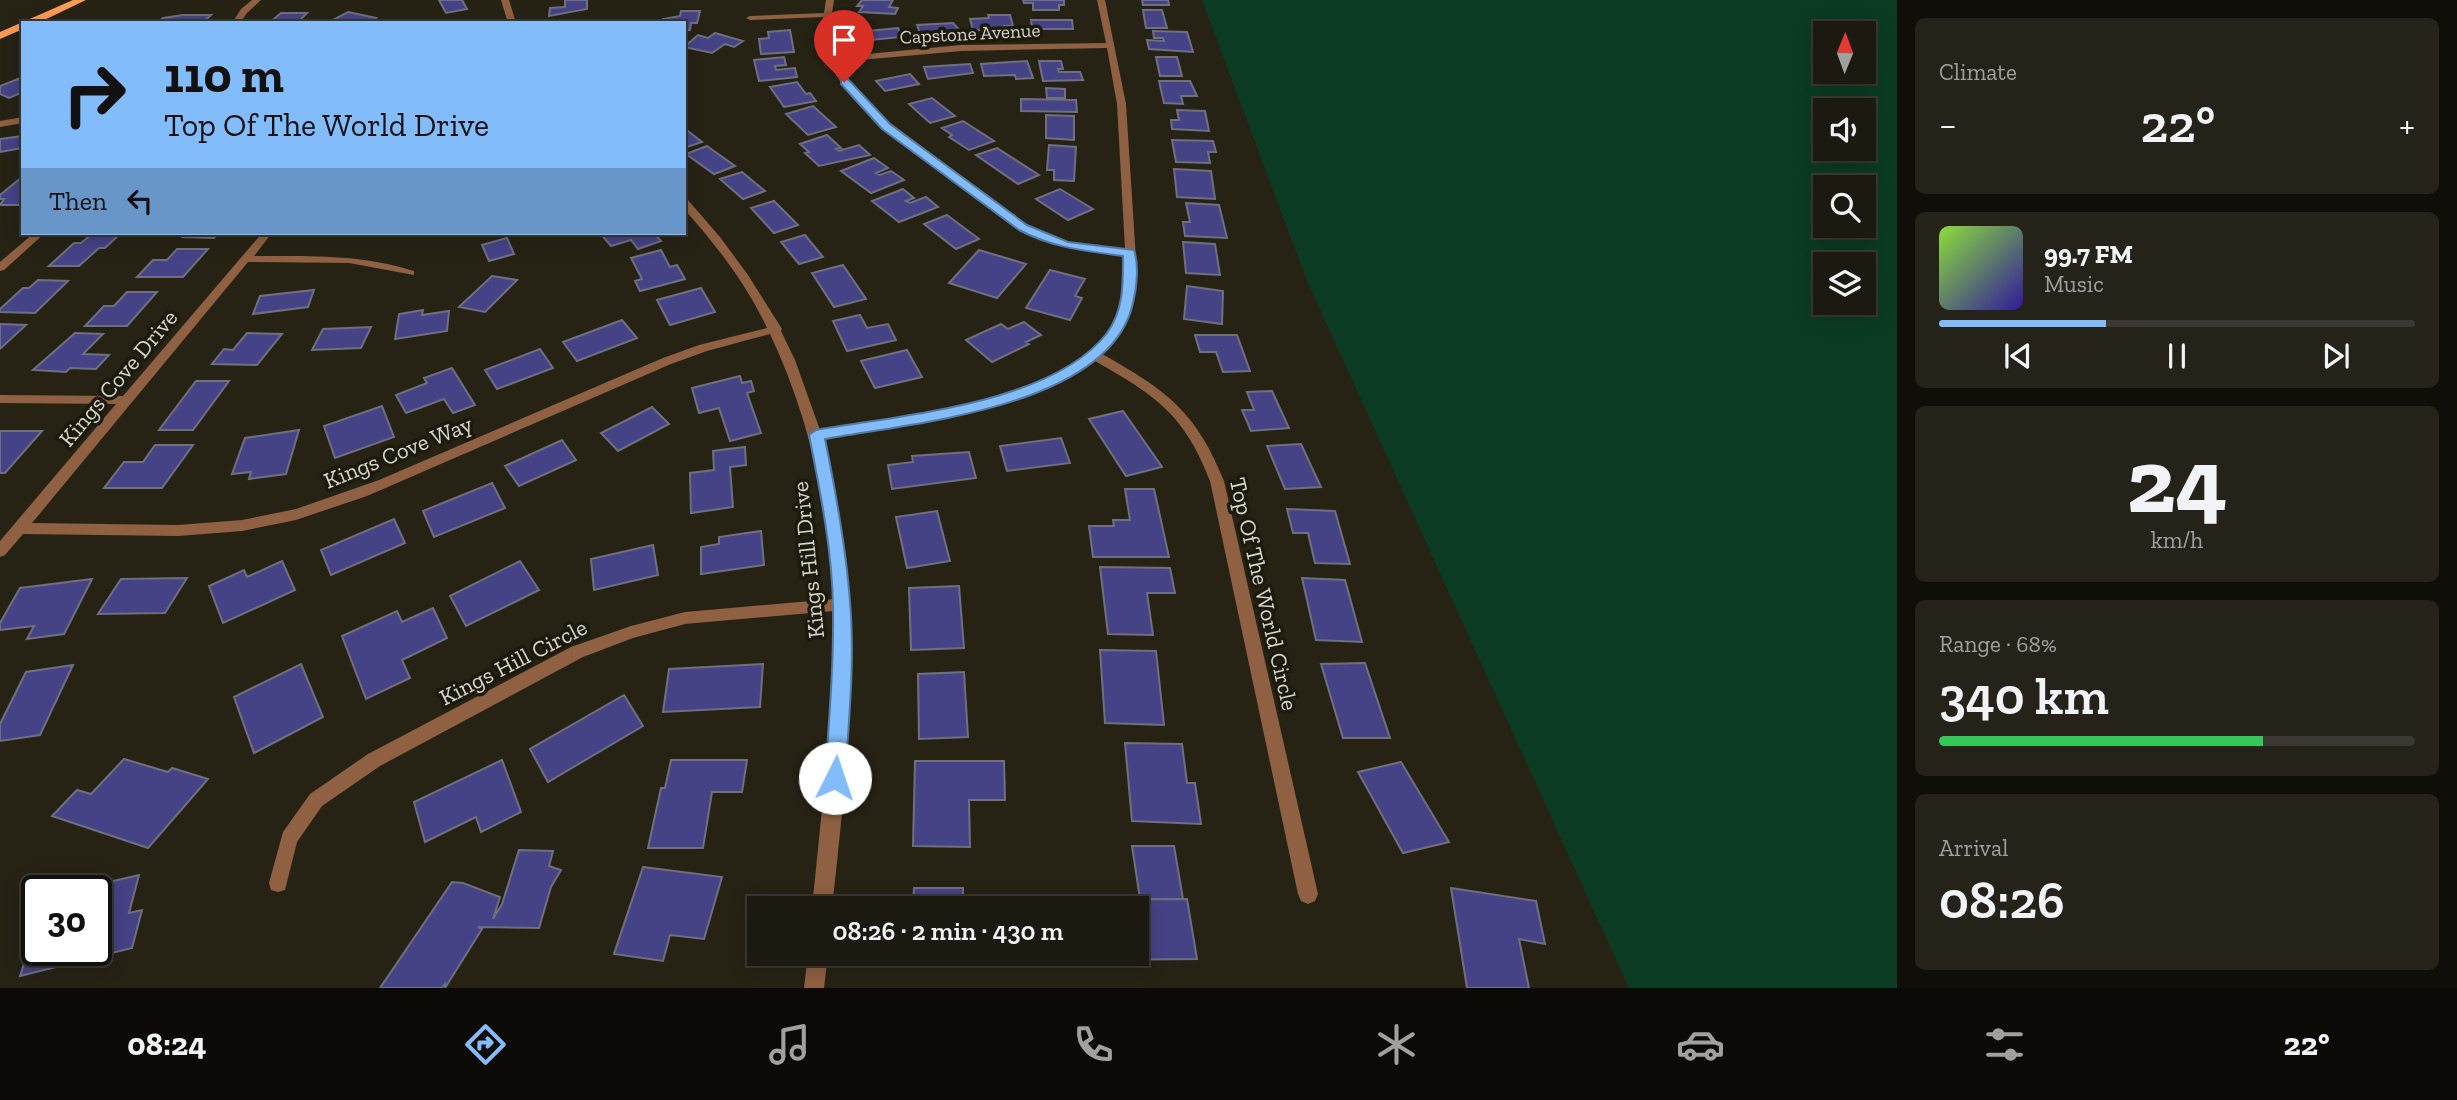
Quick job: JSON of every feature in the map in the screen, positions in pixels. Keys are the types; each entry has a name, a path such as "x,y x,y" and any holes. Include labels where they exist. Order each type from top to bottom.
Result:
{"main road":[{"path":"34,21 81,0"},
{"path":"0,36 21,27"}],"street":[{"path":"237,21 244,10 257,0"},
{"path":"505,0 511,21"},
{"path":"830,0 825,15 826,36 833,60 844,82 886,127 1023,228 1067,246 1129,253"},
{"path":"816,435 990,404 1031,391 1066,375 1094,355 1114,333 1125,311 1130,289 1129,253 1120,90 1101,0"},
{"path":"750,18 825,15"},
{"name":"Capstone Avenue","path":"833,60 961,48 1110,45"},
{"path":"0,124 21,120"},
{"name":"Kings Hill Drive","path":"686,204 718,237 748,279 776,329 816,435 832,512 842,604 841,697 823,896"},
{"path":"0,268 38,235"},
{"name":"Kings Cove Drive","path":"0,551 265,235"},
{"path":"245,259 358,261 390,265 410,274"},
{"name":"Kings Cove Way","path":"19,528 163,530 217,528 274,520 330,504 380,484 691,352 776,329"},
{"name":"Top Of The World Circle","path":"1094,355 1167,400 1189,423 1207,450 1217,481 1308,894"},
{"path":"0,399 127,400"},
{"name":"Kings Hill Circle","path":"278,883 289,838 316,800 374,760 577,652 631,632 685,618 842,604"},
{"path":"814,988 817,966"}],"green space":[{"path":"1202,0 1897,0 1897,988 1629,988 1307,281"}],"building":[{"path":"439,0 462,0 467,9 446,13"},
{"path":"565,0 587,0 587,9 549,16 550,8 565,7"},
{"path":"862,0 893,0 889,7 898,8 895,14 859,12 863,6 857,6"},
{"path":"1023,0 1064,0 1064,5 1059,5 1059,10 1033,10 1033,3 1024,3"},
{"path":"1142,0 1168,0 1169,5 1143,5"},
{"path":"1143,10 1162,10 1167,28 1146,28"},
{"path":"681,11 700,11 697,23 691,23 690,30 686,30 686,21 662,21 680,16"},
{"path":"348,12 376,18 371,21 331,21"},
{"path":"281,13 307,13 299,21 271,21"},
{"path":"211,15 204,21 159,21 163,18"},
{"path":"988,15 1010,15 1013,26 1004,26 1005,30 973,30 970,19 989,18"},
{"path":"1031,20 1072,20 1073,29 1032,29"},
{"path":"953,23 961,32 921,35 917,25"},
{"path":"898,28 902,37 860,41 856,32"},
{"path":"790,30 794,52 761,54 759,39 769,38 768,32"},
{"path":"1153,31 1187,32 1193,52 1149,49 1147,40 1164,41 1163,38 1154,38"},
{"path":"715,33 743,41 734,47 725,44 712,53 686,47 698,35 708,38"},
{"path":"784,57 786,65 775,66 776,70 795,68 797,77 759,81 754,60"},
{"path":"1156,57 1177,57 1182,76 1160,76"},
{"path":"1027,61 1033,78 1016,79 1015,75 984,76 981,64"},
{"path":"1039,61 1061,61 1063,69 1058,69 1059,72 1080,72 1083,80 1043,81"},
{"path":"970,64 973,73 928,79 924,67"},
{"path":"910,74 919,84 885,91 876,81"},
{"path":"21,78 21,93 9,98 0,94 0,86"},
{"path":"1159,81 1190,81 1197,96 1181,96 1183,104 1164,103"},
{"path":"797,82 806,94 810,93 816,101 784,107 770,87"},
{"path":"1046,88 1065,89 1065,98 1047,98"},
{"path":"932,98 955,116 930,123 909,104"},
{"path":"1021,99 1076,100 1077,112 1021,111"},
{"path":"813,106 836,127 808,135 786,114"},
{"path":"1177,110 1205,111 1209,131 1172,129 1171,120 1179,120"},
{"path":"1046,115 1074,116 1074,140 1046,138"},
{"path":"963,121 994,141 969,150 949,137 952,135 942,128"},
{"path":"686,130 702,142 686,147"},
{"path":"827,135 841,148 836,149 839,151 859,145 870,155 819,166 800,144"},
{"path":"21,136 21,148 0,152 0,139"},
{"path":"1172,140 1213,141 1216,152 1208,152 1210,163 1176,162"},
{"path":"1049,145 1076,147 1074,181 1054,180 1054,170 1047,170"},
{"path":"707,146 735,166 714,174 686,154"},
{"path":"997,148 1039,175 1018,184 976,155"},
{"path":"874,158 888,168 876,173 880,175 891,171 904,180 871,193 841,171"},
{"path":"1174,169 1211,171 1215,199 1177,197"},
{"path":"742,172 765,191 743,199 720,179"},
{"path":"21,178 21,205 0,205 4,199 0,199 0,195"},
{"path":"903,189 914,198 906,201 910,203 926,197 938,207 899,222 872,201"},
{"path":"1060,189 1093,209 1068,220 1036,199"},
{"path":"774,201 798,225 774,233 751,208"},
{"path":"1186,203 1219,205 1227,238 1185,236 1183,222 1190,222"},
{"path":"947,215 979,239 956,249 924,224"},
{"path":"91,235 119,235 79,266 49,266 74,243 81,243"},
{"path":"185,235 216,235 214,238 183,237"},
{"path":"602,235 656,235 661,241 638,249 631,240 611,246"},
{"path":"805,235 823,257 799,264 781,242"},
{"path":"507,238 514,254 489,261 482,245"},
{"path":"1183,242 1215,244 1220,275 1186,273"},
{"path":"177,249 208,249 183,277 137,277 153,260 167,260"},
{"path":"661,250 670,267 677,265 685,279 640,291 635,281 642,279 631,258"},
{"path":"979,250 1026,264 997,298 949,283"},
{"path":"843,265 866,299 834,307 812,273"},
{"path":"1050,270 1085,279 1075,296 1082,298 1070,320 1026,308"},
{"path":"492,276 517,280 485,312 459,307"},
{"path":"38,280 68,281 35,313 0,312 23,288 29,288"},
{"path":"1187,286 1223,291 1222,324 1184,319"},
{"path":"701,288 715,312 670,325 657,300"},
{"path":"314,290 308,307 253,314 260,296"},
{"path":"127,292 157,292 127,326 85,326 104,306 114,306"},
{"path":"423,310 422,315 449,311 447,331 395,339 399,314"},
{"path":"860,315 867,328 888,324 896,340 847,351 833,321"},
{"path":"622,320 637,338 577,361 563,342"},
{"path":"1024,322 1041,335 992,362 966,340 1001,324 1008,329"},
{"path":"0,324 26,325 0,349"},
{"path":"371,327 361,348 312,350 323,329"},
{"path":"75,333 103,334 83,354 109,355 96,369 70,368 66,372 33,370"},
{"path":"247,333 282,334 257,365 212,364 224,349 233,350"},
{"path":"1195,335 1237,335 1250,371 1223,372 1216,352 1200,352"},
{"path":"540,349 553,368 497,389 485,370"},
{"path":"907,350 922,377 875,388 861,361"},
{"path":"452,368 475,405 453,413 444,399 406,413 396,395 427,383 424,378"},
{"path":"740,376 742,383 751,381 754,391 747,393 761,433 730,441 719,408 699,413 692,388"},
{"path":"196,381 229,381 193,430 159,430"},
{"path":"1272,391 1289,428 1251,431 1242,410 1254,410 1247,392"},
{"path":"382,406 394,437 335,458 324,426"},
{"path":"652,407 669,424 618,451 601,433"},
{"path":"1123,411 1162,467 1126,476 1089,419"},
{"path":"299,430 286,474 249,479 251,472 232,474 245,438"},
{"path":"0,431 42,431 5,473 0,473"},
{"path":"1061,438 1070,463 1007,471 1000,446"},
{"path":"562,440 576,460 519,486 505,466"},
{"path":"1301,444 1321,487 1285,489 1267,446"},
{"path":"155,445 193,445 162,488 104,488 124,462 143,462"},
{"path":"745,447 746,465 730,467 733,507 691,513 690,473 714,470 713,451"},
{"path":"969,452 976,478 892,489 888,465 913,462 912,456"},
{"path":"492,483 505,508 434,537 423,511"},
{"path":"1125,489 1154,489 1169,557 1093,557 1089,526 1114,526 1113,520 1130,520"},
{"path":"1287,509 1335,511 1350,564 1315,563 1308,533 1293,533"},
{"path":"937,511 950,561 907,568 896,517"},
{"path":"394,519 405,543 331,575 321,550"},
{"path":"761,531 764,565 701,574 701,547 719,544 719,537"},
{"path":"653,545 658,575 594,590 591,559"},
{"path":"282,561 295,590 223,623 209,586 244,570 247,577"},
{"path":"520,561 539,590 466,626 450,596"},
{"path":"1100,567 1170,568 1175,593 1147,593 1153,635 1108,634"},
{"path":"187,578 165,613 98,614 121,579"},
{"path":"1302,578 1345,580 1362,642 1316,640"},
{"path":"92,579 64,634 27,639 34,626 0,630 0,623 20,588"},
{"path":"959,586 964,648 911,650 909,588"},
{"path":"433,608 447,638 402,660 410,678 366,699 342,636 397,611 402,622"},
{"path":"1100,650 1156,651 1164,725 1105,723"},
{"path":"1365,663 1390,738 1343,738 1321,664"},
{"path":"301,664 323,717 254,753 234,697"},
{"path":"763,664 760,707 663,712 669,669"},
{"path":"73,665 40,735 0,741 0,724 26,672"},
{"path":"964,672 968,737 919,739 918,674"},
{"path":"624,695 643,726 548,782 530,749"},
{"path":"1125,743 1182,744 1187,783 1195,783 1201,824 1132,821"},
{"path":"124,759 168,772 172,768 208,779 148,848 52,816 77,790 91,794"},
{"path":"502,760 521,812 481,832 476,817 425,842 414,802"},
{"path":"671,760 747,760 742,792 712,792 703,848 648,848 661,788 665,788"},
{"path":"915,761 1004,761 1005,800 969,800 970,847 913,846"},
{"path":"1401,762 1449,842 1403,853 1358,772"},
{"path":"1132,846 1174,846 1183,899 1149,899 1149,896 1140,896"},
{"path":"519,850 553,851 549,866 561,870 551,887 539,928 478,927 482,929 445,988 445,984 442,988 380,988 452,882 463,883 500,897 493,919 502,904"},
{"path":"643,867 722,877 704,939 670,935 663,961 614,954"},
{"path":"139,875 129,913 142,910 132,948 112,953 112,881"},
{"path":"914,888 963,888 963,895 996,896 914,896"},
{"path":"1451,888 1536,901 1545,944 1519,939 1529,988 1467,988"},
{"path":"1149,899 1187,899 1197,959 1149,959"},
{"path":"23,966 60,966 20,976"}],"route":[{"path":"835,778 841,697 842,604 832,512 816,435 990,404 1049,383 1066,375 1094,355 1114,333 1125,311 1130,289 1129,253 1067,246 1023,228 886,127 844,82"}]}
